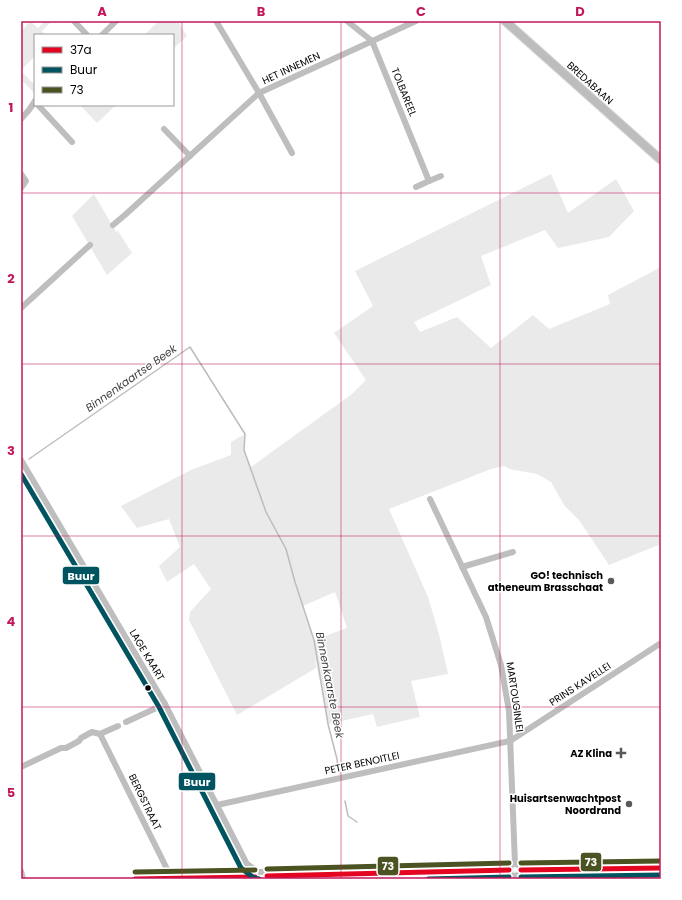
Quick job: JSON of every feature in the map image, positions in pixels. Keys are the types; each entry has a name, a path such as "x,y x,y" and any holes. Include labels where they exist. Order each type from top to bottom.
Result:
{"main road":[{"name":"BREDABAAN","path":"505,21 661,160"}],"street":[{"path":"74,21 86,34"},
{"path":"103,34 116,21"},
{"path":"216,21 259,93 292,153"},
{"name":"TOLBAREEL","path":"347,21 372,41 429,181"},
{"name":"HET INNEMEN","path":"112,225 259,93 416,21"},
{"path":"21,119 34,103"},
{"path":"39,106 72,142"},
{"path":"164,129 190,156"},
{"path":"21,174 26,181 21,188"},
{"path":"416,187 441,176"},
{"path":"21,308 90,245"},
{"name":"LAGE KAART","path":"21,460 165,704 248,864 261,876"},
{"name":"MARTOUGINLEI","path":"430,499 486,617 501,665 509,711 515,867"},
{"path":"462,567 513,552"},
{"name":"PRINS KAVELLEI","path":"510,741 661,643"},
{"path":"126,722 165,704"},
{"path":"21,767 61,748 66,748 79,742 81,738 92,732 100,734 118,726"},
{"name":"BERGSTRAAT","path":"100,734 172,879"},
{"name":"PETER BENOITLEI","path":"217,805 510,741"},
{"path":"243,877 247,871 248,864"},
{"path":"135,879 243,877 488,865 515,867"},
{"path":"261,876 310,877 515,867 637,866 661,868"},
{"path":"515,867 519,875 515,878"},
{"path":"21,871 23,879"}],"shaded area":[{"path":"30,21 38,28 45,21 52,21 42,31 44,34 34,34 34,57 21,70 21,32"},
{"path":"159,21 178,21 187,36 174,48 174,34 145,34"},
{"path":"21,71 34,84 34,93 21,79"},
{"path":"81,106 115,106 97,123"},
{"path":"551,174 568,213 616,179 634,211 609,237 558,248 545,230 481,256 491,285 414,322 420,332 457,317 491,348 533,315 549,329 610,304 608,295 661,267 661,544 609,565 579,520 564,505 551,482 537,474 509,469 505,466 491,469 389,509 428,597 439,634 448,674 411,681 420,717 377,727 373,714 328,724 315,657 316,668 237,715 189,620 190,612 211,589 194,564 167,582 159,566 180,547 169,519 137,528 121,506 191,470 231,455 231,442 245,434 244,450 251,467 352,394 366,380 334,333 373,306 355,271","holes":["335,592 347,628 314,640 303,606"]},
{"path":"94,194 116,232 118,231 132,253 107,275 72,216"}],"waterway":[{"name":"Binnenkaartse Beek","path":"29,459 190,347 245,434 244,450 266,512 286,549 314,640 328,724 340,773"},
{"name":"Binnenkaarste Beek","path":"345,801 348,816 357,822"}],"transit line":[{"name":"Buur","path":"21,474 159,707 241,868 254,878 259,879"},
{"name":"73","path":"521,863 661,861"},
{"name":"73","path":"267,869 509,863"},
{"name":"37a","path":"521,870 661,868"},
{"name":"73","path":"135,872 255,870"},
{"name":"37a","path":"267,876 509,870"},
{"name":"Buur","path":"521,877 661,875"},
{"name":"37a","path":"135,879 255,877"},
{"name":"Buur","path":"428,879 509,877"}],"place":[{"name":"GO! technisch atheneum Brasschaat","path":"611,581"},
{"name":"AZ Klina","path":"621,753"},
{"name":"Huisartsenwachtpost Noordrand","path":"629,804"}]}
